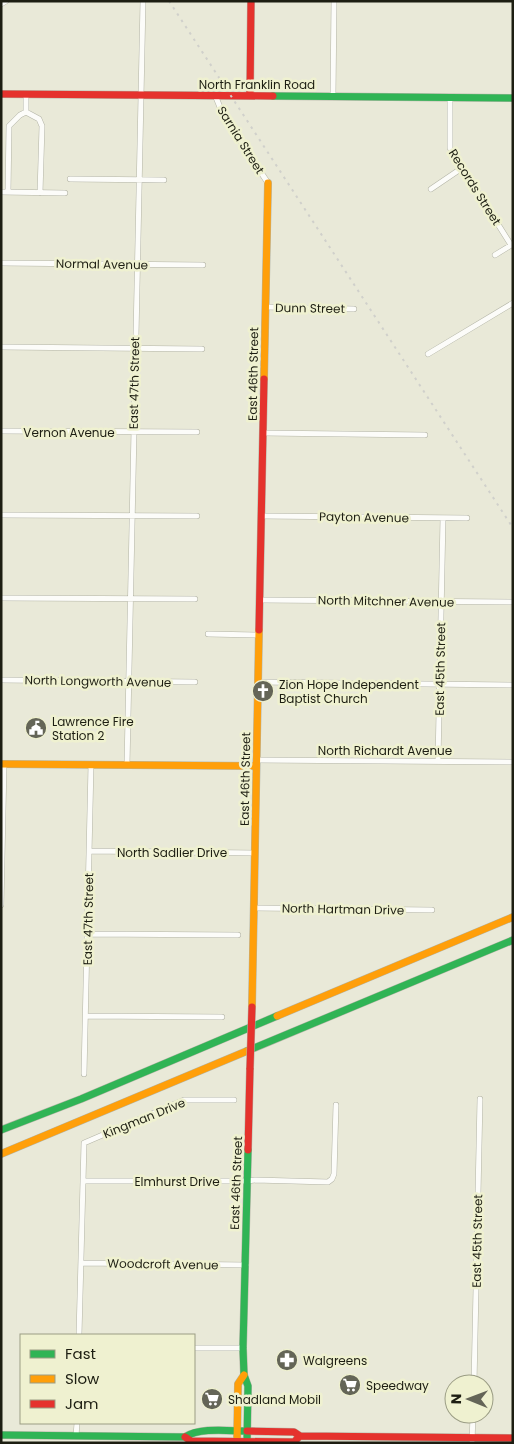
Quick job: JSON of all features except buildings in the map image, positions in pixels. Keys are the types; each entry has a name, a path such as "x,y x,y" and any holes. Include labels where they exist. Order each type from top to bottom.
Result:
{"main road":[{"path":"250,96 251,1"},
{"name":"North Franklin Road","path":"1,94 513,98"},
{"name":"East 46th Street","path":"247,1442 248,1386 244,1374 243,1348 252,1007 268,183"},
{"name":"North Richardt Avenue","path":"3,764 256,763"},
{"path":"1,1130 81,1099 513,917"},
{"path":"1,1154 513,940"},
{"name":"East 46th Street","path":"237,1442 238,1384 244,1374"},
{"path":"1,1435 185,1437 189,1433 196,1431 248,1431 295,1432 300,1436 472,1440 513,1438"},
{"path":"185,1437 190,1442 294,1442 300,1436"}],"street":[{"path":"1,4 6,1"},
{"name":"East 47th Street","path":"127,765 142,1"},
{"path":"333,96 334,1"},
{"path":"26,94 26,112"},
{"name":"Sarnia Street","path":"215,95 224,116 268,183"},
{"name":"Records Street","path":"450,97 450,148 512,245"},
{"path":"26,112 9,126 4,192 65,193"},
{"path":"26,112 39,119 42,126 40,193"},
{"path":"431,189 462,168"},
{"path":"70,179 164,180"},
{"path":"495,255 512,245"},
{"name":"Normal Avenue","path":"1,263 203,265"},
{"path":"428,354 513,303"},
{"name":"Dunn Street","path":"266,307 354,310"},
{"path":"1,348 202,348"},
{"name":"Vernon Avenue","path":"1,431 197,432"},
{"path":"263,433 425,435"},
{"path":"1,515 197,516"},
{"name":"Payton Avenue","path":"261,516 467,518"},
{"name":"East 45th Street","path":"438,761 443,518"},
{"path":"1,598 195,599"},
{"name":"North Mitchner Avenue","path":"260,600 513,602"},
{"path":"208,634 259,635"},
{"name":"North Longworth Avenue","path":"1,680 195,682"},
{"path":"258,682 513,685"},
{"name":"North Richardt Avenue","path":"256,763 513,762"},
{"path":"1,905 3,764"},
{"name":"East 47th Street","path":"84,1074 91,765"},
{"name":"North Sadlier Drive","path":"89,851 255,853"},
{"name":"North Hartman Drive","path":"254,908 432,910"},
{"path":"88,934 238,935"},
{"path":"86,1016 222,1017"},
{"name":"East 45th Street","path":"474,1374 480,1099"},
{"name":"Kingman Drive","path":"84,1181 84,1142 184,1100 234,1100"},
{"name":"Elmhurst Drive","path":"84,1181 255,1180 322,1183 330,1181 334,1174 336,1105"},
{"path":"79,1334 84,1181"},
{"name":"Woodcroft Avenue","path":"81,1263 246,1265"},
{"path":"195,1348 243,1348"},
{"path":"76,1436 77,1424"},
{"path":"472,1440 473,1424"}],"railway":[{"path":"169,1 513,528"}],"traffic: fast":[{"path":"273,96 513,98"},
{"path":"247,1051 513,940"},
{"path":"1,1130 81,1099 277,1016"},
{"path":"247,1443 248,1386 244,1375 243,1348 248,1150"},
{"path":"1,1435 185,1437 206,1431 247,1431"}],"traffic: slow":[{"path":"264,379 268,183"},
{"path":"252,1007 259,630"},
{"path":"1,764 256,766"},
{"path":"277,1016 513,917"},
{"path":"1,1154 247,1051"},
{"path":"237,1443 238,1384 244,1375"}],"traffic: jam":[{"path":"250,96 251,1"},
{"path":"1,94 273,96"},
{"path":"259,630 264,379"},
{"path":"250,1068 252,1007"},
{"path":"248,1150 250,1068"},
{"path":"247,1431 294,1432 300,1436 513,1438"},
{"path":"185,1437 191,1441 294,1442 300,1436"}],"place":[{"name":"Zion Hope Independent Baptist Church","path":"263,691"},
{"name":"Lawrence Fire Station 2","path":"36,728"},
{"name":"Walgreens","path":"287,1360"},
{"name":"Speedway","path":"350,1385"},
{"name":"Shadland Mobil","path":"212,1399"}]}
